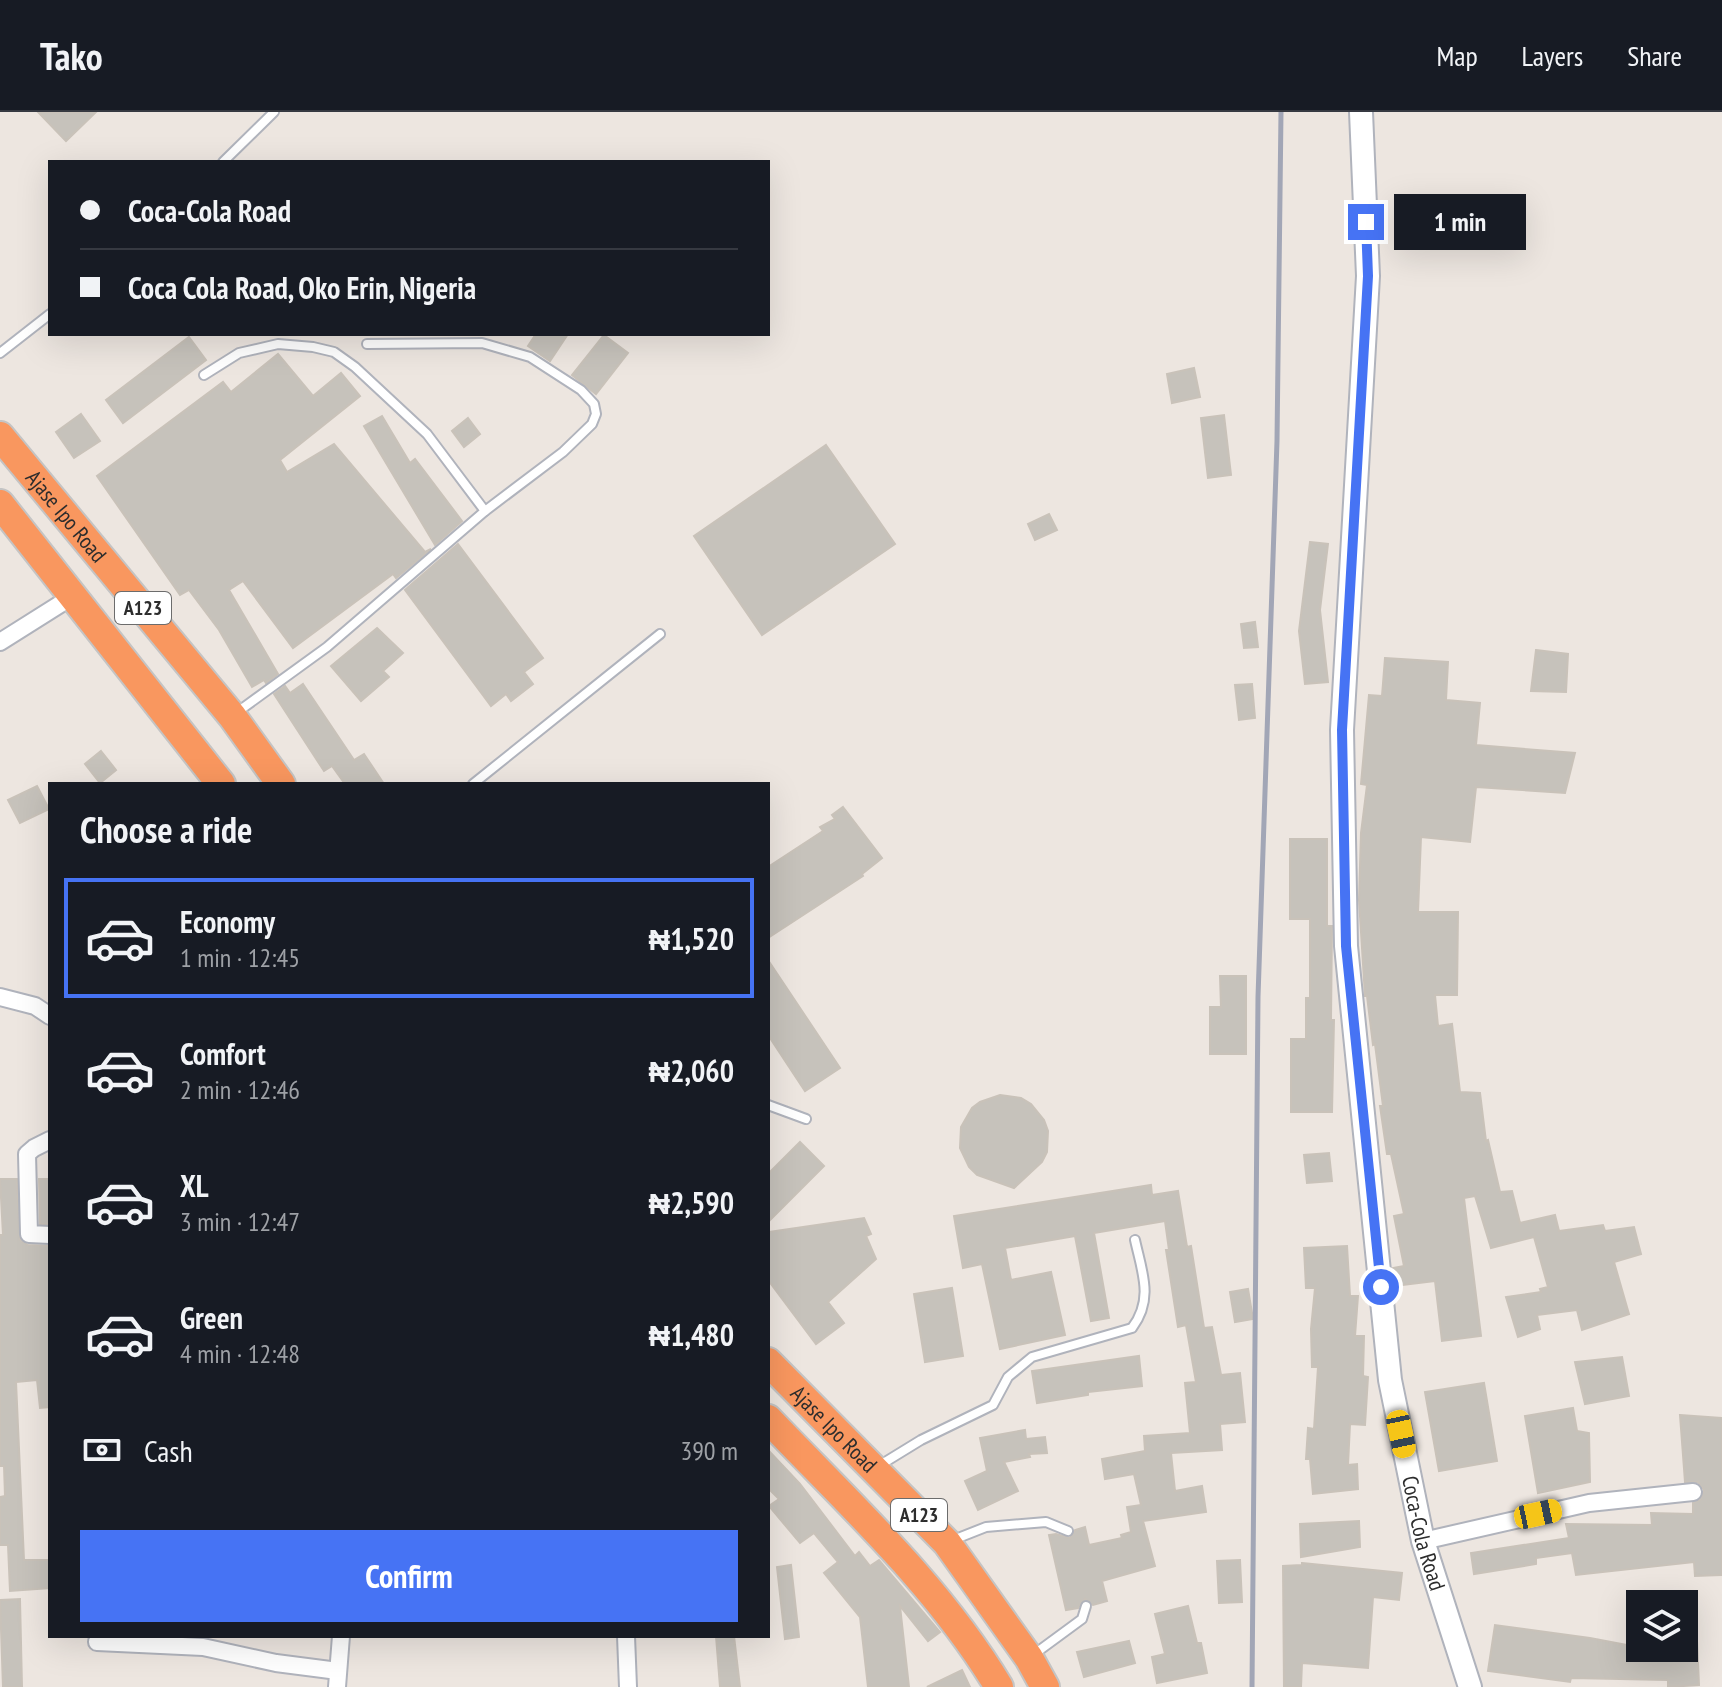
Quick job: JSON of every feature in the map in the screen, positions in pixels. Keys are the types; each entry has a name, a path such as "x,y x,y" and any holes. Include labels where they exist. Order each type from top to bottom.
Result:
{"highway":[{"name":"Ajase Ipo Road","path":"0,436 232,716 280,782"},
{"name":"Ajase Ipo Road","path":"0,504 219,782"},
{"name":"Ajase Ipo Road","path":"770,1364 947,1543 1029,1658 1045,1687"},
{"name":"Ajase Ipo Road","path":"770,1421 932,1591 974,1645 999,1687"}],"street":[{"name":"Coca-Cola Road","path":"1361,112 1368,276 1342,730 1346,946 1390,1380 1423,1541 1470,1687"},
{"path":"0,504 0,513"},
{"path":"0,642 73,596"},
{"path":"0,997 35,1006 48,1015"},
{"path":"48,1141 27,1154 29,1234 48,1235"},
{"path":"1423,1541 1589,1503 1693,1492"},
{"path":"97,1642 203,1647 338,1679 341,1638"},
{"path":"626,1638 628,1687"}],"lane":[{"path":"225,160 274,112"},
{"path":"0,353 48,316"},
{"path":"232,716 327,647 485,511 563,452 592,424 596,414 594,404 581,390 530,357 482,343 367,344"},
{"path":"204,375 239,353 278,344 334,352 355,367 427,434 485,511"},
{"path":"475,782 660,634"},
{"path":"770,1106 806,1119"},
{"path":"873,1470 921,1440 993,1405 1008,1377 1032,1357 1132,1328 1142,1314 1146,1298 1135,1240"},
{"path":"947,1543 986,1527 1046,1522 1068,1531"},
{"path":"1029,1658 1082,1619 1086,1606"}],"building":[{"path":"38,112 96,112 66,141"},
{"path":"535,336 567,336 550,361 528,346"},
{"path":"603,336 628,353 596,394 572,375"},
{"path":"189,337 206,360 123,423 106,400"},
{"path":"278,354 313,396 341,373 360,396 280,460 287,472 334,444 425,552 431,549 396,578 393,574 293,648 243,581 229,590 278,674 266,683 264,680 252,687 219,630 189,590 180,595 97,476 223,382 231,392"},
{"path":"1194,368 1200,397 1172,403 1167,374"},
{"path":"81,414 100,441 74,458 56,432"},
{"path":"1224,415 1231,475 1208,478 1201,418"},
{"path":"382,416 410,463 415,459 462,521 435,545 364,426"},
{"path":"468,418 480,434 464,447 452,431"},
{"path":"826,445 895,544 762,635 694,536"},
{"path":"1049,514 1057,530 1035,540 1028,524"},
{"path":"1310,542 1328,544 1320,610 1328,682 1305,684 1299,631"},
{"path":"458,544 543,658 524,672 533,684 511,701 506,694 491,706 405,590"},
{"path":"1255,622 1258,647 1244,648 1241,624"},
{"path":"377,628 403,653 383,671 389,677 361,701 331,666"},
{"path":"1536,650 1568,654 1566,692 1531,691"},
{"path":"1385,658 1448,662 1446,700 1480,703 1476,745 1575,753 1565,793 1476,787 1470,842 1421,837 1418,912 1458,912 1457,995 1435,995 1438,1026 1452,1024 1460,1092 1480,1093 1486,1141 1500,1192 1512,1191 1520,1223 1555,1215 1559,1231 1603,1225 1605,1231 1634,1227 1641,1254 1614,1262 1629,1314 1582,1330 1577,1310 1537,1315 1540,1329 1518,1337 1506,1297 1541,1292 1540,1289 1548,1287 1534,1237 1491,1248 1475,1196 1464,1198 1481,1336 1442,1341 1435,1281 1395,1286 1393,1268 1404,1266 1394,1216 1404,1214 1391,1154 1387,1154 1380,1106 1383,1106 1375,1044 1365,996 1359,900 1361,833 1367,785 1361,784 1369,695 1382,696"},
{"path":"303,684 354,760 364,754 383,782 344,782 332,766 324,771 274,694 285,686 290,693"},
{"path":"1252,684 1255,718 1239,720 1235,685"},
{"path":"101,751 116,770 99,782 85,764"},
{"path":"37,786 48,809 20,823 8,800"},
{"path":"843,807 882,858 863,876 770,937 770,866 823,831 820,827 835,819 832,815"},
{"path":"1290,839 1327,839 1327,926 1332,926 1331,1020 1334,1020 1332,1112 1291,1112 1291,1039 1306,1039 1306,998 1310,998 1310,919 1290,919"},
{"path":"770,963 840,1068 805,1091 770,1038"},
{"path":"1220,976 1246,976 1246,1054 1210,1054 1210,1007 1221,1007"},
{"path":"1000,1095 1021,1098 1031,1104 1044,1120 1048,1131 1047,1152 1042,1162 1014,1188 977,1175 969,1167 960,1148 961,1127 972,1108"},
{"path":"800,1142 824,1166 770,1220 770,1172"},
{"path":"1329,1153 1332,1181 1307,1183 1304,1155"},
{"path":"0,1179 17,1179 20,1240 28,1245 48,1246 48,1407 40,1408 37,1380 16,1382 24,1560 48,1560 48,1588 10,1591 8,1545 0,1545 0,1497 5,1496 4,1466 0,1466 0,1235 3,1235"},
{"path":"39,1179 48,1179 48,1224 40,1224"},
{"path":"1151,1185 1152,1195 1178,1191 1187,1247 1191,1246 1204,1328 1212,1327 1221,1375 1240,1373 1245,1422 1220,1424 1222,1450 1171,1453 1175,1491 1202,1486 1206,1512 1143,1521 1155,1566 1102,1581 1107,1601 1093,1605 1085,1599 1078,1608 1066,1610 1049,1535 1070,1538 1075,1530 1085,1527 1089,1545 1122,1538 1121,1535 1131,1532 1127,1507 1141,1505 1134,1474 1105,1479 1102,1459 1145,1451 1144,1436 1190,1433 1185,1383 1196,1382 1186,1325 1178,1327 1166,1250 1169,1250 1165,1221 1094,1233 1109,1318 1091,1321 1075,1236 1005,1248 1011,1280 1051,1272 1065,1335 1000,1349 982,1264 963,1268 954,1216"},
{"path":"864,1218 871,1234 866,1236 876,1259 828,1302 844,1323 816,1344 770,1283 770,1232"},
{"path":"1347,1246 1350,1296 1358,1296 1355,1336 1364,1336 1363,1376 1368,1377 1365,1425 1350,1424 1348,1465 1357,1464 1358,1489 1313,1494 1310,1459 1306,1459 1308,1428 1314,1429 1318,1367 1312,1367 1311,1329 1315,1288 1306,1288 1304,1248"},
{"path":"952,1288 963,1356 925,1362 914,1294"},
{"path":"1248,1289 1253,1319 1235,1322 1230,1292"},
{"path":"1139,1356 1142,1386 1088,1392 1088,1395 1037,1403 1032,1371"},
{"path":"1622,1357 1629,1396 1585,1404 1575,1362"},
{"path":"1484,1383 1497,1461 1439,1471 1425,1392"},
{"path":"1573,1408 1577,1431 1589,1433 1590,1482 1538,1493 1525,1416"},
{"path":"1680,1415 1722,1418 1722,1575 1695,1576 1694,1562 1576,1575 1572,1553 1536,1558 1536,1564 1474,1574 1471,1553 1569,1538 1566,1524 1652,1525 1651,1513 1693,1514 1693,1503 1700,1500 1704,1490 1698,1482 1685,1482"},
{"path":"1025,1430 1026,1439 1045,1437 1047,1453 1029,1454 1030,1457 1004,1462 1018,1491 978,1510 965,1481 987,1471 980,1438"},
{"path":"770,1452 800,1484 855,1556 859,1552 870,1566 879,1560 940,1632 928,1641 900,1606 909,1687 868,1687 860,1617 824,1573 838,1562 814,1533 800,1543 770,1507 779,1499 770,1490"},
{"path":"1359,1521 1360,1547 1301,1557 1300,1524"},
{"path":"1240,1560 1242,1602 1219,1603 1217,1561"},
{"path":"1302,1563 1402,1573 1399,1600 1373,1597 1368,1668 1302,1663 1301,1687 1284,1687 1283,1566"},
{"path":"791,1565 799,1637 785,1639 777,1567"},
{"path":"20,1599 22,1687 3,1687 0,1600"},
{"path":"1188,1606 1197,1643 1201,1643 1207,1673 1157,1683 1152,1657 1165,1654 1155,1614"},
{"path":"1495,1625 1626,1645 1626,1662 1698,1662 1699,1685 1668,1687 1668,1680 1571,1678 1570,1682 1488,1671"},
{"path":"716,1638 734,1638 740,1687 720,1687"},
{"path":"1129,1641 1135,1663 1084,1677 1077,1652"},
{"path":"962,1670 970,1687 927,1687"}],"railway":[{"path":"1252,1687 1258,997 1277,441 1281,112"}],"route":[{"path":"1366,222 1368,276 1342,730 1346,946 1381,1287"}]}
